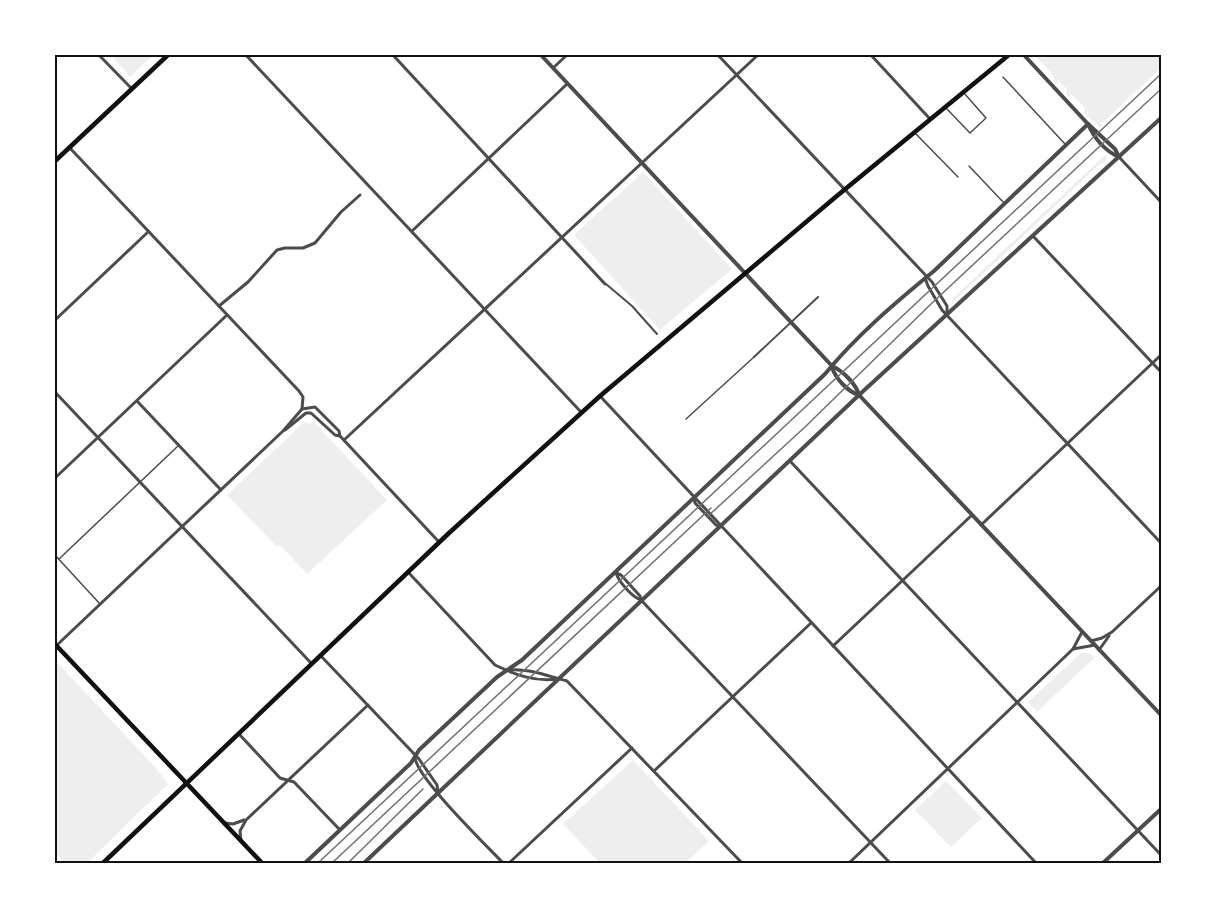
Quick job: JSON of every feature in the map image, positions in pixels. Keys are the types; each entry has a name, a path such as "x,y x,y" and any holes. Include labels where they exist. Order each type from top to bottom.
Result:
{"main road":[{"path":"54,161 169,54"},
{"path":"103,863 311,663 581,412 844,190 1010,54"},
{"path":"55,645 262,863"}],"street":[{"path":"98,54 132,89"},
{"path":"245,54 581,412"},
{"path":"392,54 606,284 632,306 657,334"},
{"path":"540,54 832,366 839,369 860,395 1161,715"},
{"path":"553,68 568,54"},
{"path":"717,54 925,278 932,282 946,306 947,314 1161,543"},
{"path":"344,440 759,54"},
{"path":"870,54 930,119"},
{"path":"1023,54 1088,124 1115,149 1119,157 1161,202"},
{"path":"412,231 567,84"},
{"path":"364,863 860,395 1161,118"},
{"path":"305,863 411,763 419,750 497,677 522,660 616,573 1088,124"},
{"path":"69,147 299,391 303,397 301,411"},
{"path":"219,306 248,282 277,250 303,248 315,243 341,212 360,195"},
{"path":"54,321 148,232"},
{"path":"1033,236 1161,372"},
{"path":"754,357 818,297"},
{"path":"54,479 227,315"},
{"path":"981,525 1161,356"},
{"path":"54,391 311,663"},
{"path":"600,396 1036,863"},
{"path":"137,401 220,490"},
{"path":"55,645 182,527 301,411 315,407 339,431 340,436"},
{"path":"283,430 306,413 311,413 320,419 335,435 344,440 440,542"},
{"path":"320,419 324,415"},
{"path":"790,461 1161,855"},
{"path":"833,646 972,514"},
{"path":"408,572 495,665 507,671 519,669 552,675 567,681 742,863"},
{"path":"616,573 637,599 641,600 890,863"},
{"path":"1099,650 1112,632 1161,586"},
{"path":"654,771 811,623"},
{"path":"849,863 1073,649 1082,632"},
{"path":"1091,641 1112,632"},
{"path":"1073,649 1095,645"},
{"path":"320,655 415,756 416,763 433,789 503,863"},
{"path":"241,841 240,831 246,820 368,705"},
{"path":"238,732 280,778 294,782 340,830"},
{"path":"509,863 632,748"},
{"path":"1103,863 1161,809"},
{"path":"224,823 233,824 246,820"}],"lane":[{"path":"1003,77 1066,144"},
{"path":"945,107 970,133 986,118 963,92"},
{"path":"914,132 958,177"},
{"path":"969,166 1004,203"},
{"path":"686,419 754,357"},
{"path":"59,559 179,446"},
{"path":"54,554 101,604"}],"shaded area":[{"path":"110,54 154,54 130,77"},
{"path":"1029,54 1161,54 1161,68 1101,124 1100,128 1084,113 1085,108 1071,94 1069,97 1066,94 1067,89 1058,80 1057,84 1053,81 1054,76 1035,56 1032,58"},
{"path":"1105,155 1107,158 1104,163 1101,163 953,302 952,299"},
{"path":"643,172 732,269 660,330 574,235"},
{"path":"304,422 309,424 314,422 387,500 307,574 280,545 277,547 227,495"},
{"path":"1082,652 1091,654 1094,658 1037,712 1028,702"},
{"path":"54,659 155,767 168,784 87,863 65,863 54,852"},
{"path":"633,760 709,841 685,863 600,863 563,824"},
{"path":"946,781 982,818 951,847 915,810"}],"railway":[{"path":"318,863 1161,74"},
{"path":"707,517 1161,89"},
{"path":"332,863 711,508"},
{"path":"348,863 423,789"}]}
